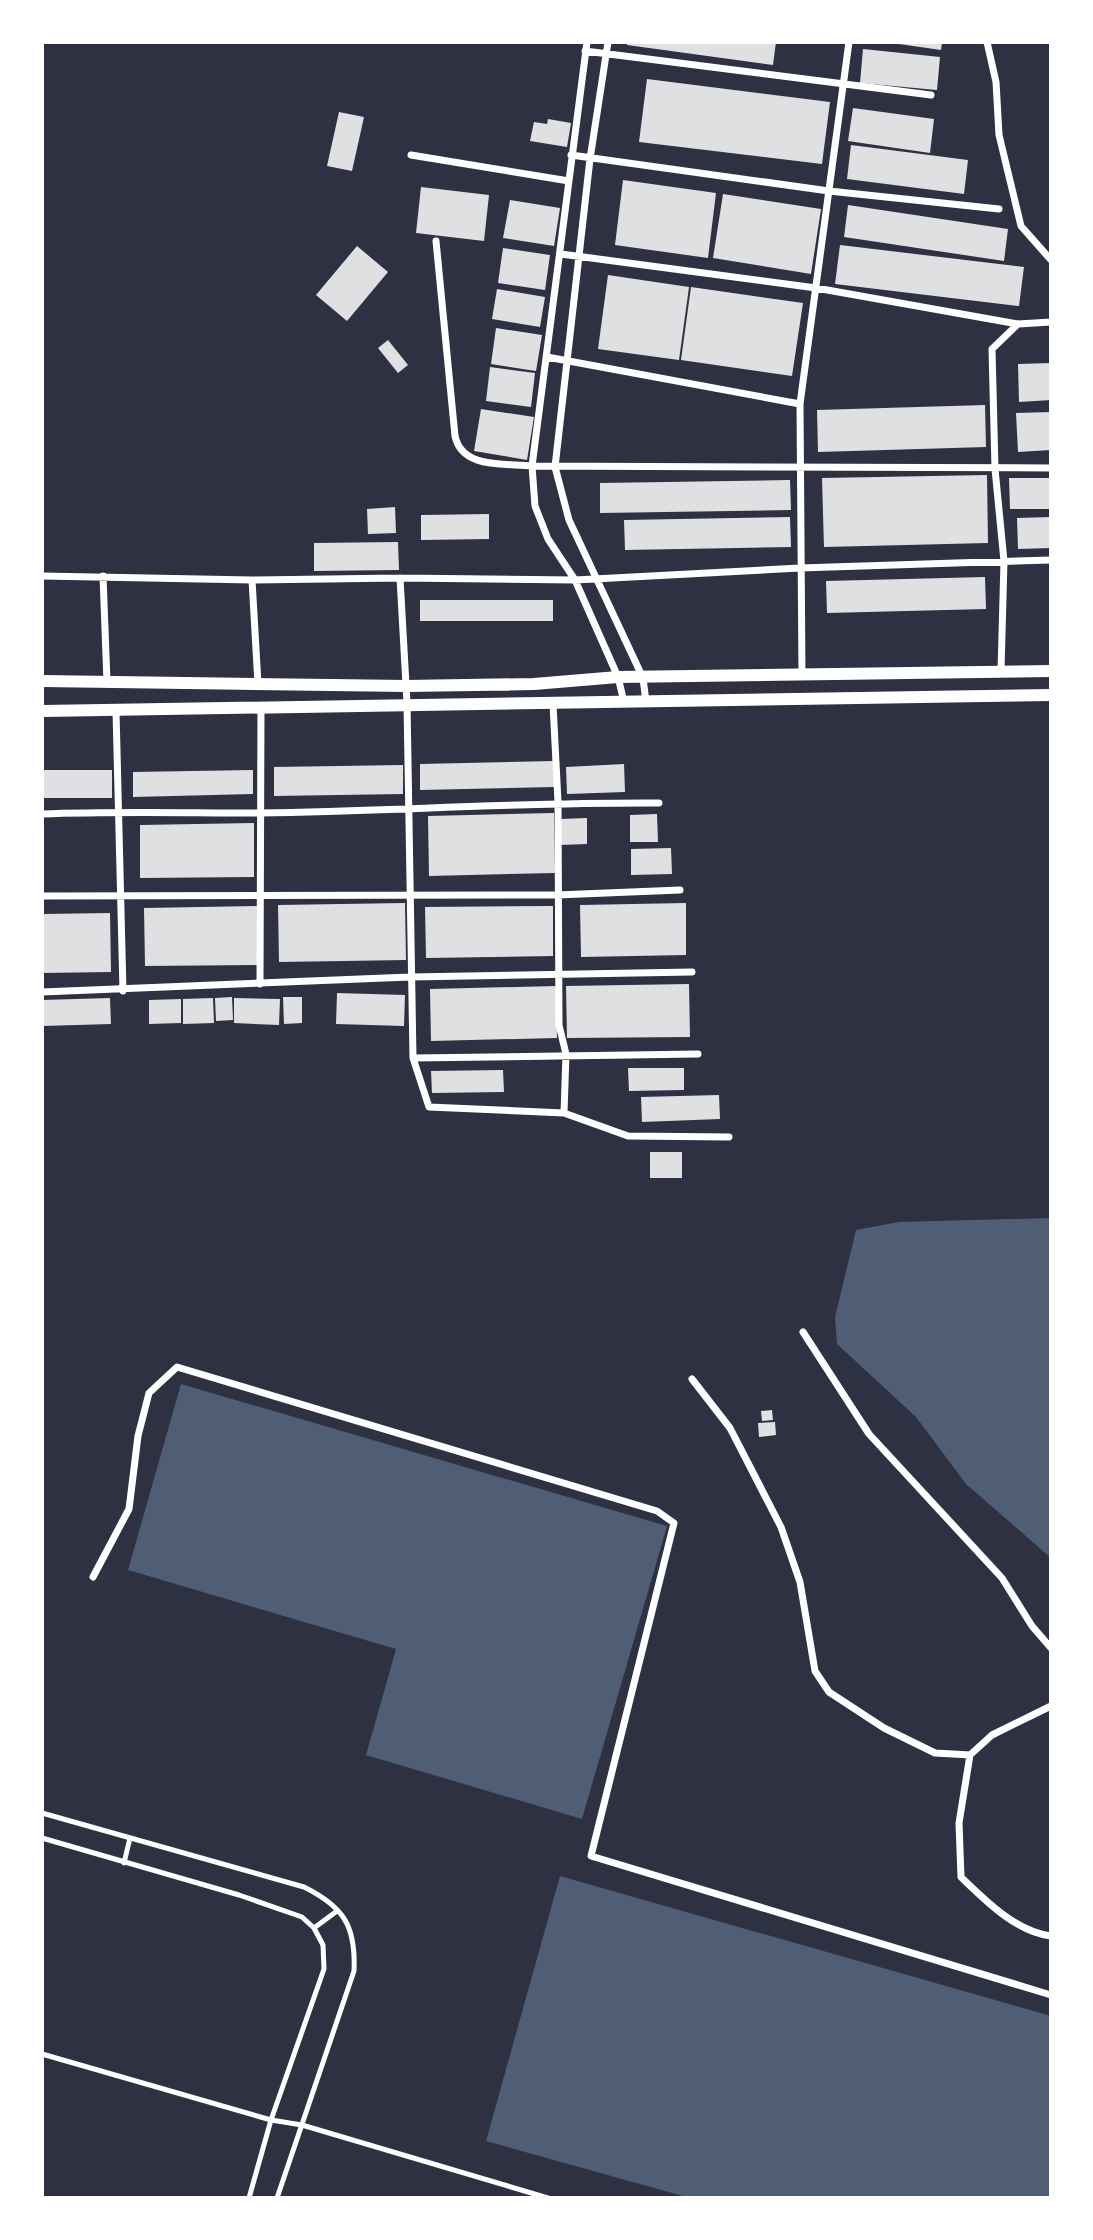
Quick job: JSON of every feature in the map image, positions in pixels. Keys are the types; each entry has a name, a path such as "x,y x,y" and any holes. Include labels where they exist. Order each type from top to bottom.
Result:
{"street":[{"path":"587,42 532,466 540,517 548,539 575,580 618,677 624,703"},
{"path":"608,42 590,159 555,467 569,520 643,678 646,702"},
{"path":"802,676 800,404 849,42"},
{"path":"987,42 996,82 999,135 1021,226 1051,260"},
{"path":"585,51 931,95"},
{"path":"411,155 569,181"},
{"path":"571,155 829,191 999,209"},
{"path":"436,241 458,448 471,459 555,467 1051,468"},
{"path":"561,254 816,288 1018,324 1051,322"},
{"path":"1001,671 1004,561 995,469 992,349 1018,324"},
{"path":"547,357 800,404"},
{"path":"42,576 252,580 575,580 800,568 1051,560"},
{"path":"103,576 107,682"},
{"path":"400,578 407,703 408,895 413,1058 429,1107 564,1113 628,1136 729,1137"},
{"path":"252,580 258,684"},
{"path":"42,681 406,686 534,684 618,677 1051,671"},
{"path":"42,711 407,703 553,704 1051,695"},
{"path":"553,704 558,802 558,975 561,1043 566,1055 564,1113"},
{"path":"260,984 261,706"},
{"path":"116,711 116,811 121,897 122,990"},
{"path":"42,814 116,811 259,813 558,802 659,803"},
{"path":"42,896 557,895 680,890"},
{"path":"42,992 410,977 692,972"},
{"path":"413,1058 698,1054"},
{"path":"803,1332 869,1434 1002,1578 1032,1626 1051,1647"},
{"path":"93,1577 129,1509 138,1436 149,1393 177,1367 657,1511 674,1523 591,1856 1051,1994"},
{"path":"692,1379 730,1428 781,1527 800,1582 815,1671 829,1692 884,1728 935,1753 970,1755"},
{"path":"1051,1706 992,1735 970,1755 959,1824 961,1877 990,1905 1036,1934 1051,1936"}],"lane":[{"path":"42,1813 304,1887 330,1900 351,1930 355,1946 354,1971 277,2198"},
{"path":"42,1838 286,1910 302,1917 314,1928 323,1945 324,1969 271,2120 249,2198"},
{"path":"124,1864 130,1838"},
{"path":"314,1928 337,1910"},
{"path":"42,2054 271,2120 302,2125 548,2198"}],"water":[{"path":"1051,1218 1051,1558 966,1484 916,1417 837,1344 835,1317 856,1230 899,1222"},
{"path":"181,1384 667,1526 582,1819 366,1755 396,1649 128,1570"},
{"path":"560,1876 1051,2016 1051,2198 690,2198 486,2141"}],"building":[{"path":"627,42 776,42 773,65 627,45"},
{"path":"885,42 942,42 941,50"},
{"path":"863,49 940,57 937,90 860,83"},
{"path":"647,79 830,102 822,164 639,142"},
{"path":"853,108 934,119 930,153 848,141"},
{"path":"339,112 364,117 352,171 327,166"},
{"path":"548,119 571,123 567,147 530,141 534,122 547,124"},
{"path":"851,145 968,160 964,194 847,179"},
{"path":"623,180 716,193 708,258 615,245"},
{"path":"421,187 489,195 484,241 416,233"},
{"path":"723,194 821,209 811,274 713,258"},
{"path":"510,200 560,208 554,246 503,238"},
{"path":"848,205 1008,229 1004,261 844,237"},
{"path":"840,245 1024,267 1019,306 835,284"},
{"path":"357,246 388,272 347,321 316,295"},
{"path":"503,248 550,255 545,290 498,283"},
{"path":"608,275 689,287 679,360 598,349"},
{"path":"691,287 803,303 792,376 681,360"},
{"path":"497,289 545,297 540,327 492,319"},
{"path":"496,328 542,335 536,371 491,364"},
{"path":"388,340 408,365 398,373 378,348"},
{"path":"1051,363 1051,400 1019,402 1018,364"},
{"path":"490,367 535,373 531,407 486,401"},
{"path":"985,405 986,447 818,452 817,410"},
{"path":"481,409 534,417 527,460 474,451"},
{"path":"1051,412 1051,450 1018,452 1016,413"},
{"path":"987,475 988,543 824,547 822,478"},
{"path":"1009,478 1051,478 1051,509 1010,509"},
{"path":"790,480 791,510 600,513 600,483"},
{"path":"395,507 396,533 368,534 367,509"},
{"path":"489,514 489,539 421,540 421,515"},
{"path":"790,517 791,547 625,550 624,520"},
{"path":"1051,517 1051,548 1018,549 1017,518"},
{"path":"398,542 399,570 314,571 314,543"},
{"path":"985,577 986,609 827,613 826,581"},
{"path":"420,600 553,600 553,621 420,621"},
{"path":"554,761 555,787 420,790 420,764"},
{"path":"624,764 625,792 567,794 566,767"},
{"path":"403,765 403,794 274,796 274,767"},
{"path":"42,770 112,770 112,798 42,798"},
{"path":"253,770 253,794 133,797 133,772"},
{"path":"554,813 555,873 429,876 428,816"},
{"path":"657,814 658,842 630,842 630,815"},
{"path":"587,818 587,844 559,845 559,819"},
{"path":"254,823 254,877 140,878 140,825"},
{"path":"671,848 672,874 631,875 631,849"},
{"path":"405,903 406,960 279,962 278,905"},
{"path":"686,903 686,955 581,957 580,905"},
{"path":"258,906 259,965 145,966 144,908"},
{"path":"553,906 553,956 426,958 425,907"},
{"path":"110,913 111,972 42,973 42,914"},
{"path":"689,984 690,1037 567,1038 566,986"},
{"path":"556,986 557,1038 431,1041 430,989"},
{"path":"337,993 405,995 404,1026 336,1024"},
{"path":"232,997 233,1020 216,1021 215,998"},
{"path":"283,997 302,997 302,1023 284,1024"},
{"path":"110,998 111,1024 42,1026 42,1000"},
{"path":"213,998 214,1023 183,1024 183,999"},
{"path":"234,998 280,999 279,1025 234,1023"},
{"path":"181,999 181,1023 149,1024 149,1000"},
{"path":"628,1068 684,1068 684,1090 629,1091"},
{"path":"503,1070 504,1092 432,1093 431,1071"},
{"path":"719,1095 720,1119 642,1122 641,1097"},
{"path":"650,1152 682,1152 682,1178 650,1178"},
{"path":"772,1410 773,1420 762,1421 761,1411"},
{"path":"775,1422 776,1435 759,1437 758,1423"}]}
